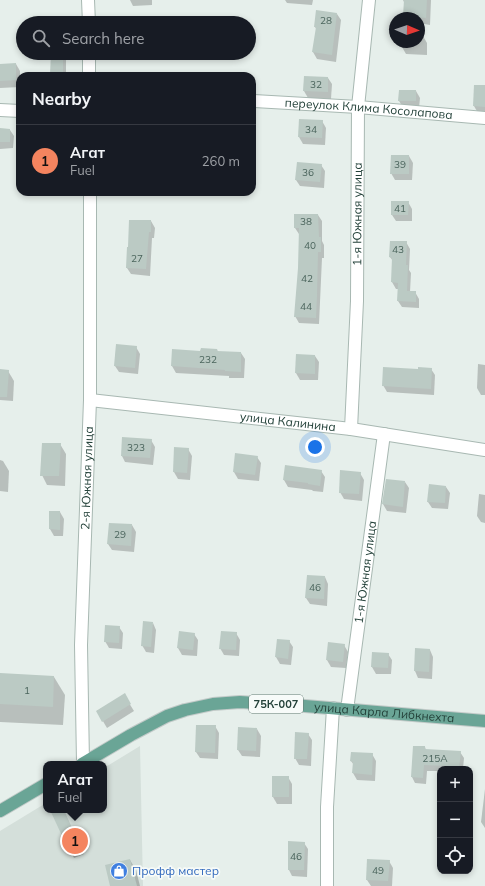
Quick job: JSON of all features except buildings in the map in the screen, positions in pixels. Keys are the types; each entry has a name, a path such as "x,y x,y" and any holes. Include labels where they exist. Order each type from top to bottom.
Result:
{"main road":[{"name":"улица Карла Либкнехта","path":"87,761 166,716 213,704 240,702 333,708 485,722"},
{"path":"0,810 43,786"}],"street":[{"path":"88,0 88,16"},
{"name":"1-я Южная улица","path":"351,429 357,301 358,108 369,0"},
{"path":"89,60 90,72"},
{"name":"переулок Клима Косолапова","path":"256,101 485,118"},
{"path":"0,110 16,111"},
{"name":"2-я Южная улица","path":"82,761 81,645 90,400 90,196"},
{"name":"улица Калинина","path":"90,400 351,429 485,450"},
{"name":"1-я Южная улица","path":"347,710 384,434"},
{"path":"327,886 327,807 333,708"}],"shaded area":[{"path":"140,746 143,886 0,886 0,831 43,805 43,813 107,813 107,766"}],"place":[{"name":"Агат","path":"75,841"},
{"name":"Профф мастер","path":"119,871"}]}
